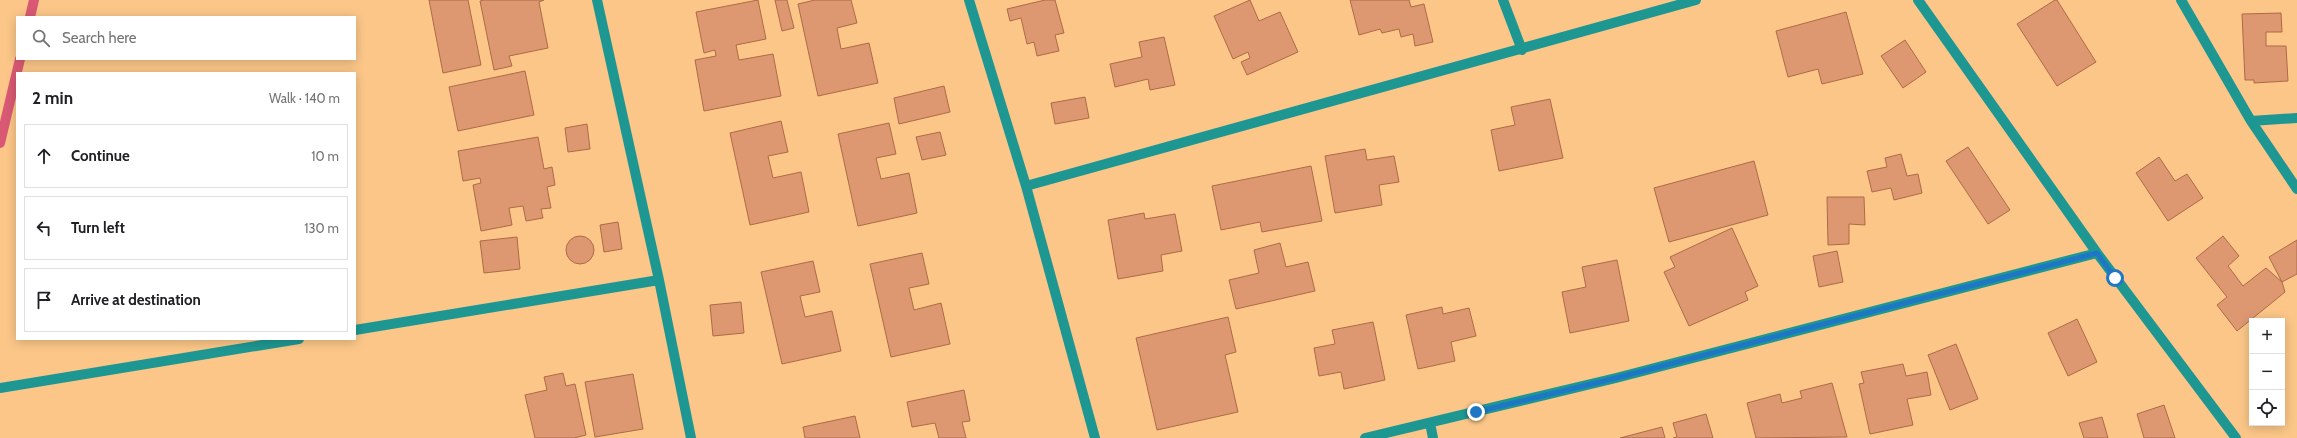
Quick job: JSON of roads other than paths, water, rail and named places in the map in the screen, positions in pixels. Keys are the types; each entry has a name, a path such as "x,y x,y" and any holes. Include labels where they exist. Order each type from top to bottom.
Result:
{"street":[{"path":"597,0 659,280 691,438"},
{"path":"969,0 1026,186 1095,438"},
{"path":"1503,0 1522,50"},
{"path":"1026,186 1522,50 1696,0"},
{"path":"1918,0 2097,253 2236,438"},
{"path":"2183,1 2251,121 2297,189"},
{"path":"2251,121 2297,118"},
{"path":"1365,438 1616,378 2097,253"},
{"path":"356,330 659,280"},
{"path":"0,388 293,340"},
{"path":"1430,423 1433,438"}],"waterway":[{"path":"30,16 34,0"},
{"path":"17,72 20,60"},
{"path":"0,143 16,76"}]}
